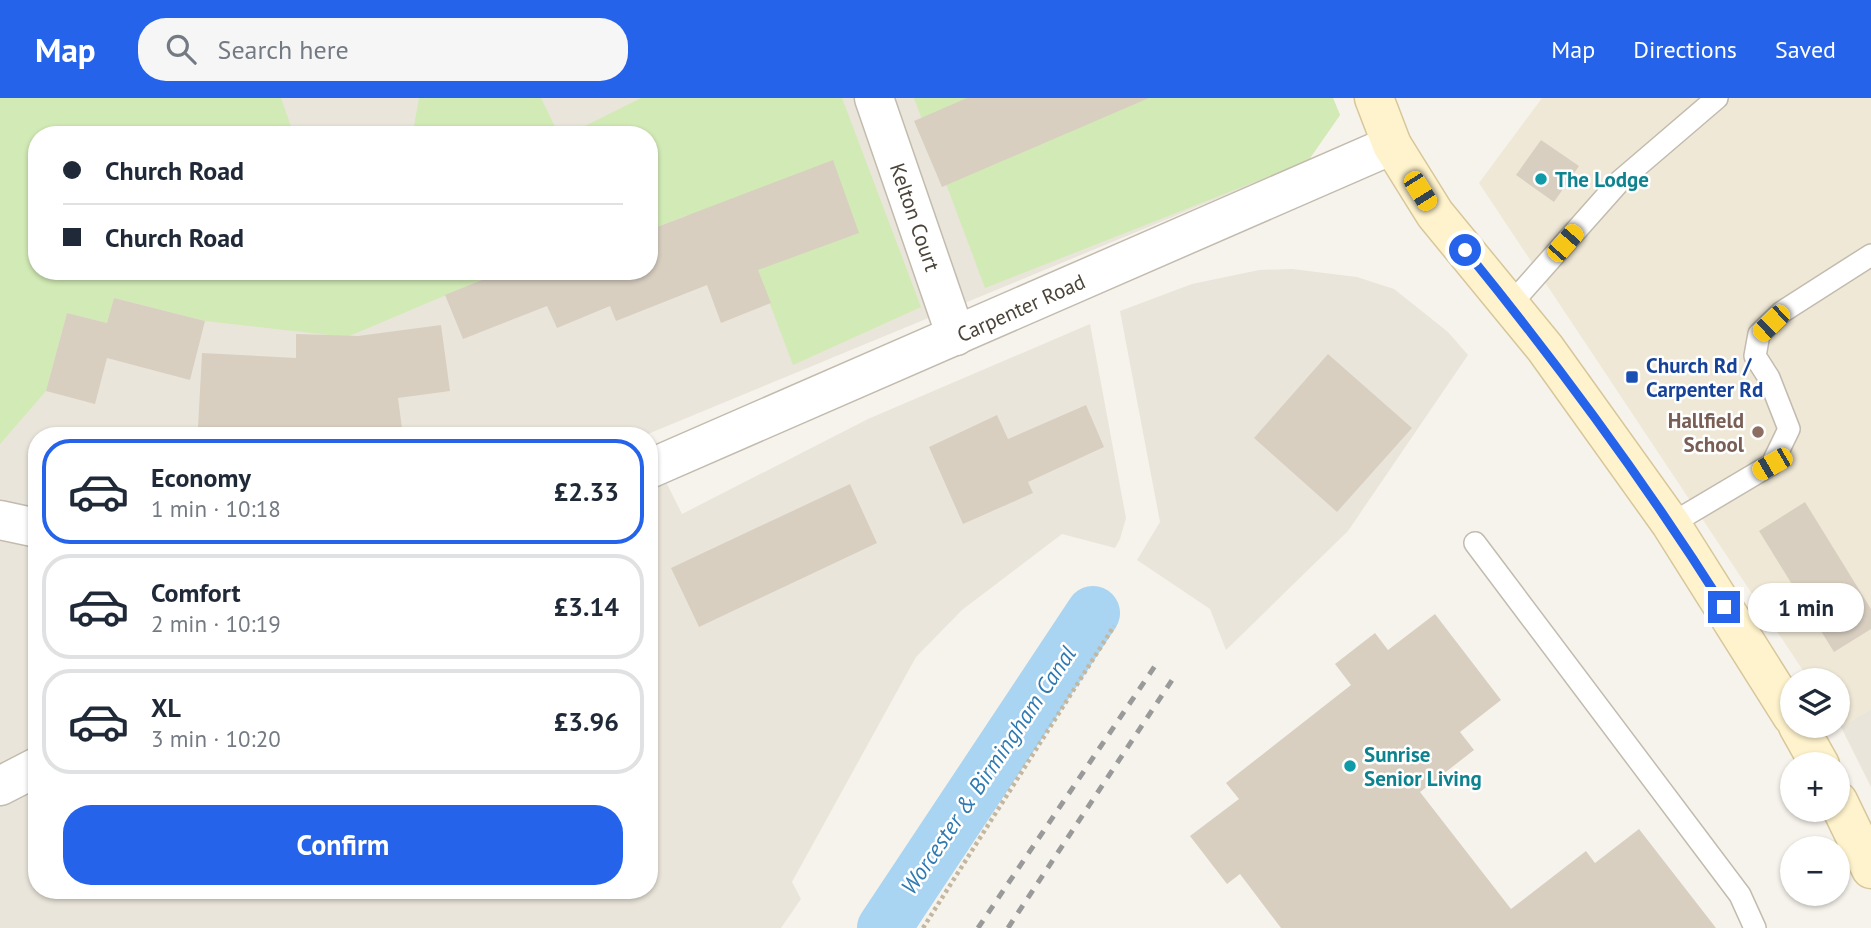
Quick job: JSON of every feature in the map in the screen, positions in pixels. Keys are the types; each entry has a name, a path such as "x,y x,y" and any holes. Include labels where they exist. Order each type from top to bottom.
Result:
{"main road":[{"path":"1374,98 1392,145 1435,214 1545,348 1671,524 1780,697"},
{"path":"1848,822 1871,869"}],"street":[{"name":"Kelton Court","path":"874,98 956,337"},
{"name":"Carpenter Road","path":"658,465 1392,145"},
{"path":"0,520 28,526"},
{"path":"0,786 28,772"}],"lane":[{"path":"1510,305 1620,181 1717,98"},
{"path":"1671,524 1772,464 1789,429 1769,379 1755,356 1759,334 1782,312 1871,255"},
{"path":"1475,543 1740,895 1755,928"}],"path":[{"path":"923,928 1114,626"}],"shaded area":[{"path":"0,98 1333,98 1340,115 1308,161 658,430 658,427 28,427 28,899 658,899 658,466 682,514 868,419 1090,324 1126,518 1120,539 1115,548 1062,534 962,610 916,657 792,882 801,899 781,928 0,928"},
{"name":"Hallfield School","path":"1542,98 1871,98 1871,709 1850,722 1850,668 1801,668 1479,183"},
{"path":"1292,269 1357,277 1394,289 1448,332 1468,355 1348,531 1226,650 1210,609 1137,560 1160,522 1120,311 1192,284 1259,270"},
{"path":"1871,709 1871,787 1846,738 1850,738 1850,722"}],"green space":[{"path":"0,98 281,98 291,126 28,126 28,280 482,280 347,337 205,321 114,298 107,323 67,313 46,391 0,444"},
{"path":"419,98 541,98 555,126 414,126"},
{"path":"641,98 842,98 921,307 793,365 740,225 698,241 687,215 658,226 658,126 585,126"},
{"path":"914,98 1333,98 1340,115 1308,161 985,288"}],"building":[{"path":"967,98 1149,98 942,187 914,121"},
{"path":"1541,140 1579,166 1554,202 1516,175"},
{"path":"833,160 859,233 758,270 771,303 721,323 707,285 616,321 610,306 557,328 547,306 463,339 445,295 482,280 658,280 658,227"},
{"path":"114,298 205,321 190,380 107,358 95,404 46,391 67,313 107,323"},
{"path":"441,325 450,391 398,398 402,427 198,427 202,353 296,358 296,334 358,336"},
{"path":"1328,354 1412,428 1337,512 1254,438"},
{"path":"1086,405 1104,447 1028,482 1033,493 963,524 929,447 997,415 1008,439"},
{"path":"850,484 877,543 699,627 671,568"},
{"path":"1805,502 1871,609 1871,629 1834,652 1759,531"},
{"name":"Sunrise Senior Living","path":"1435,614 1501,700 1460,732 1474,750 1420,792 1511,909 1586,851 1595,863 1639,829 1716,928 1281,928 1240,874 1227,884 1190,836 1239,799 1226,783 1351,685 1335,664 1375,633 1388,650"}],"waterway":[{"name":"Worcester & Birmingham Canal","path":"884,928 1093,613"}],"railway":[{"path":"978,928 1157,663"},
{"path":"1008,928 1176,674"}],"place":[{"name":"The Lodge","path":"1541,179"},
{"name":"Church Rd / Carpenter Rd","path":"1632,377"},
{"name":"Hallfield School","path":"1758,432"},
{"name":"Sunrise Senior Living","path":"1350,766"}],"route":[{"path":"1465,250 1545,348 1671,524 1724,607"}]}
